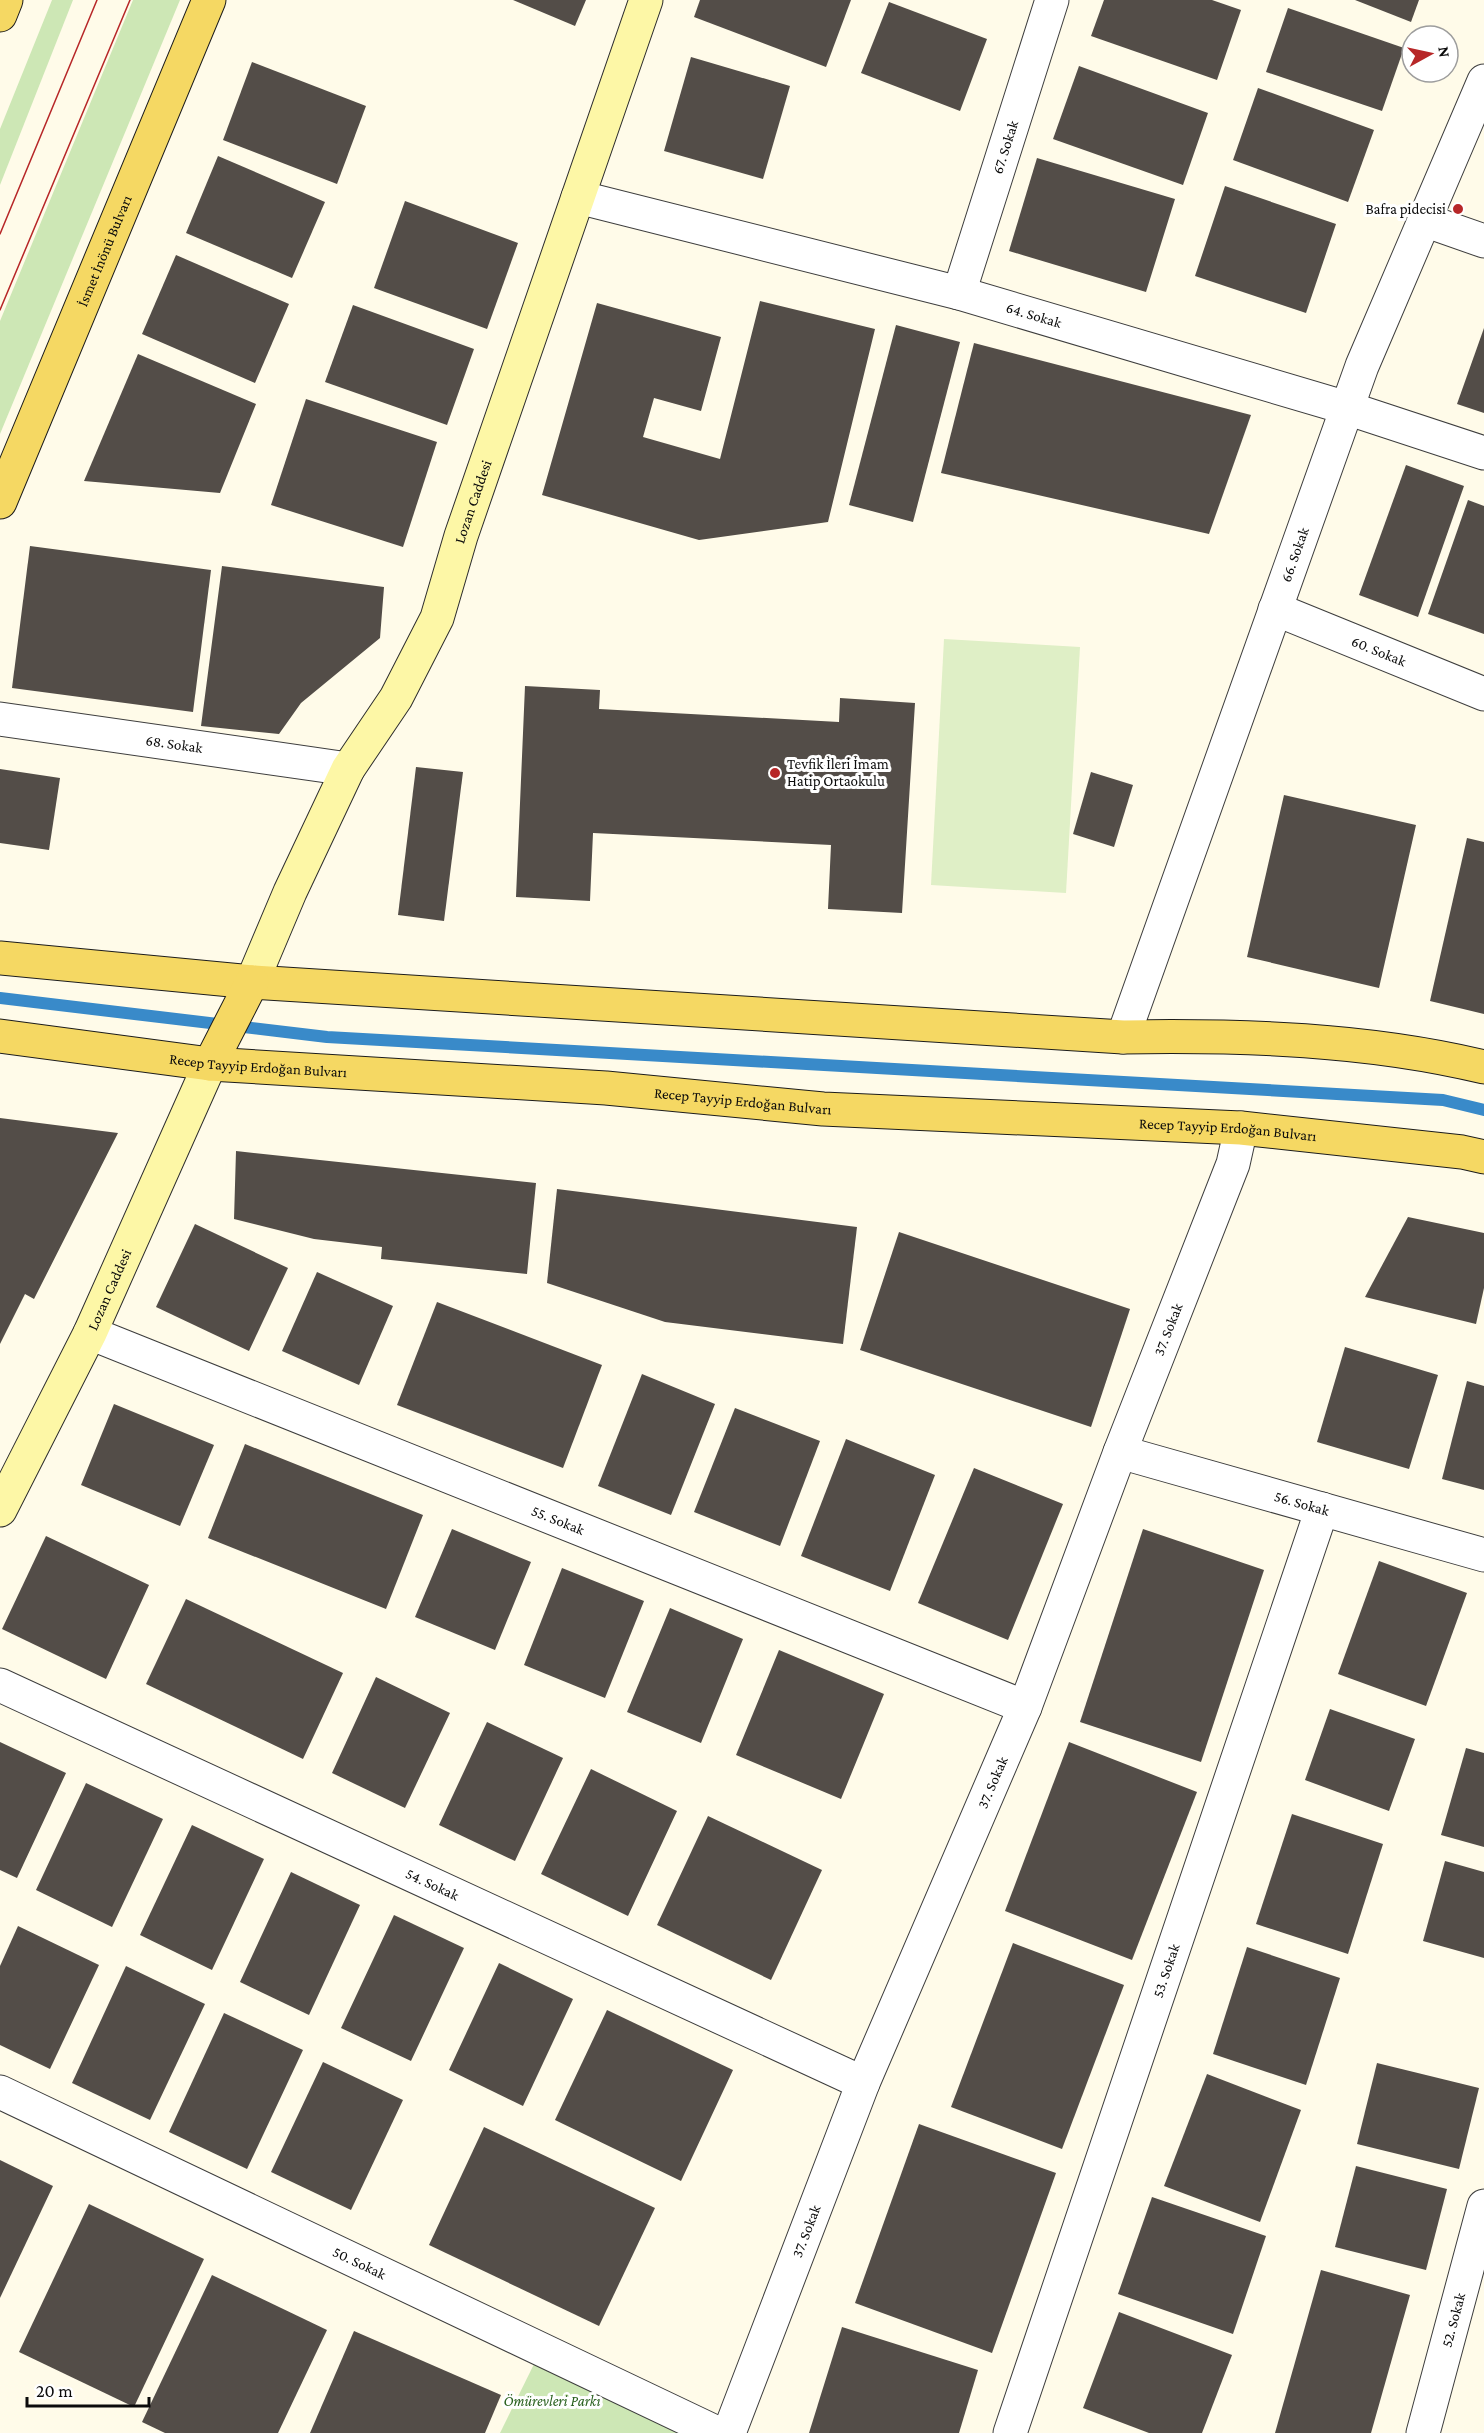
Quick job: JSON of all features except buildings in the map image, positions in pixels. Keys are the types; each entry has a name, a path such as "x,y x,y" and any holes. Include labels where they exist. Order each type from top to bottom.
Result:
{"main road":[{"path":"0,15 6,0"},
{"name":"İsmet İnönü Bulvarı","path":"0,502 209,0"},
{"name":"Lozan Caddesi","path":"248,992 290,892 348,769 396,698 437,618 461,536 646,0"},
{"path":"0,958 248,992 1124,1037 1225,1036 1342,1045 1459,1062 1484,1068"},
{"path":"214,1058 248,992"},
{"name":"Recep Tayyip Erdoğan Bulvarı","path":"0,1036 214,1058 606,1088 823,1109 1241,1128 1450,1150 1484,1157"},
{"name":"Lozan Caddesi","path":"0,1510 90,1333 214,1058"}],"street":[{"name":"67. Sokak","path":"959,293 1052,0"},
{"name":"66. Sokak","path":"1124,1037 1362,366 1484,81"},
{"name":"64. Sokak","path":"578,197 959,293 1347,408 1484,453"},
{"path":"1424,220 1484,241"},
{"name":"60. Sokak","path":"1275,609 1484,694"},
{"name":"68. Sokak","path":"0,719 348,769"},
{"name":"37. Sokak","path":"729,2433 863,2083 1024,1707 1120,1452 1233,1164 1241,1128"},
{"name":"55. Sokak","path":"90,1333 1024,1707"},
{"name":"56. Sokak","path":"1120,1452 1484,1555"},
{"name":"53. Sokak","path":"1010,2433 1322,1509"},
{"name":"54. Sokak","path":"0,1685 863,2083"},
{"name":"50. Sokak","path":"0,2091 717,2433"},
{"name":"52. Sokak","path":"1423,2433 1484,2206"}],"green space":[{"path":"52,0 73,0 0,185 0,129"},
{"path":"133,0 180,0 0,434 0,321"},
{"path":"944,639 1080,647 1066,893 931,885"},
{"name":"Ömürevleri Parkı","path":"538,2356 683,2433 500,2433"}],"waterway":[{"path":"0,998 327,1037 1443,1100 1484,1110"}],"tram line":[{"path":"0,234 97,0"},
{"path":"0,310 130,0"}],"place":[{"name":"Bafra pidecisi","path":"1458,209"},
{"name":"Tevfik İleri İmam Hatip Ortaokulu","path":"775,773"}]}
